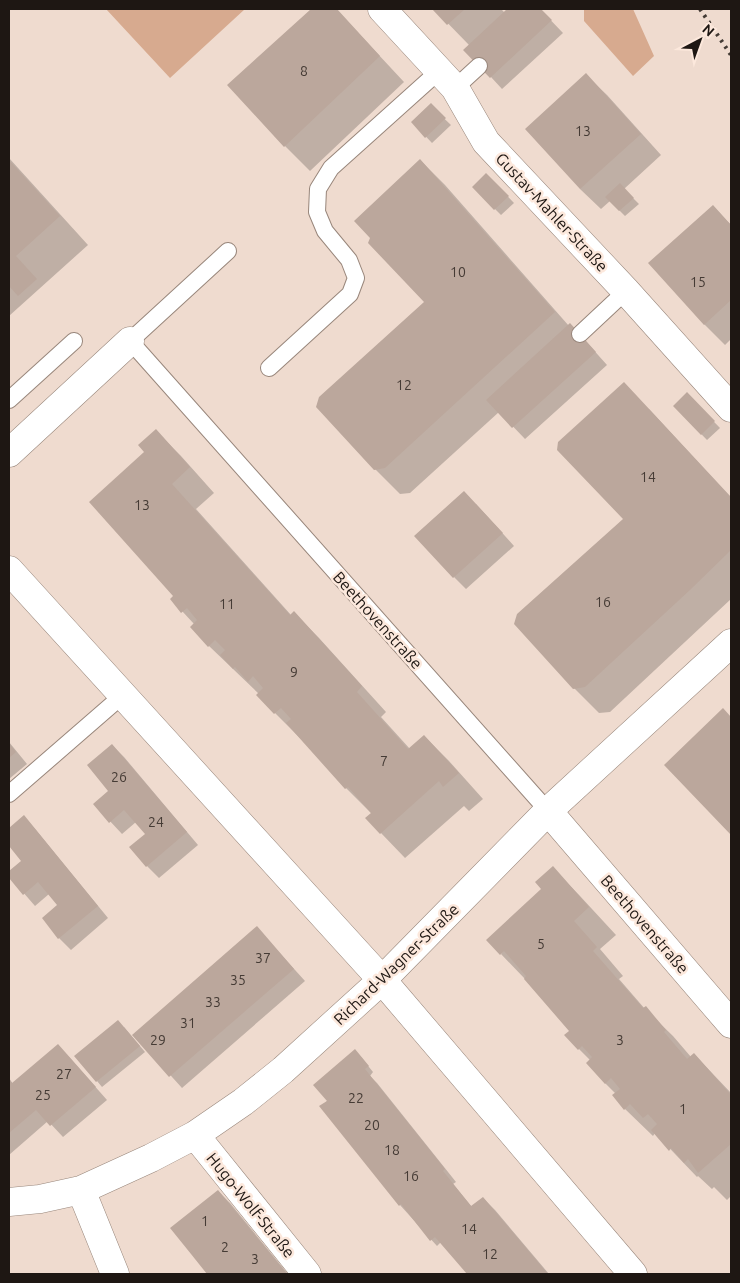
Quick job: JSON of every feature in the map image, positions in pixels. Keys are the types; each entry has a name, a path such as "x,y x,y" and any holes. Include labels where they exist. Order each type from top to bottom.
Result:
{"street":[{"name":"Gustav-Mahler-Straße","path":"382,9 447,80 486,142 626,291 731,408"},
{"path":"9,453 130,341"},
{"path":"9,570 382,980 632,1274"},
{"name":"Richard-Wagner-Straße","path":"9,1202 40,1199 81,1190 151,1158 195,1135 243,1102 283,1070 382,980 548,811 731,643"},
{"name":"Beethovenstraße","path":"548,811 731,1024"},
{"name":"Hugo-Wolf-Straße","path":"195,1135 307,1274"},
{"path":"81,1190 115,1274"}],"lane":[{"path":"269,368 350,294 356,278 349,260 325,230 317,212 318,189 330,168 447,80 478,66"},
{"path":"130,341 228,252"},
{"path":"580,334 626,291"},
{"path":"9,400 74,341"},
{"name":"Beethovenstraße","path":"130,341 548,811"},
{"path":"9,794 123,695"}],"shaded area":[{"path":"106,9 245,9 170,78"},
{"path":"584,9 633,9 654,56 633,76 584,21"}],"building":[{"path":"311,9 337,9 380,56 284,147 227,85"},
{"path":"432,9 465,9 447,25"},
{"path":"507,9 541,9 552,20 490,78 463,50"},
{"path":"586,73 641,134 580,189 525,129"},
{"path":"431,103 446,118 425,138 411,122"},
{"path":"420,159 555,312 385,468 374,470 316,407 319,397 424,302 368,243 370,238 354,221"},
{"path":"9,160 60,216 16,256 37,279 18,296 9,286"},
{"path":"486,173 509,196 494,210 472,187"},
{"path":"620,183 634,198 619,211 605,197"},
{"path":"713,205 731,225 731,300 704,325 648,263"},
{"path":"570,323 596,352 512,428 486,400"},
{"path":"624,382 731,497 731,550 585,687 573,689 514,624 517,614 623,519 557,450 558,442"},
{"path":"687,392 715,421 701,435 673,406"},
{"path":"156,429 190,467 172,484 290,615 294,611 362,686 357,692 408,749 424,735 459,773 443,787 439,781 380,834 365,818 371,813 348,787 345,789 286,723 291,719 281,708 274,714 256,695 263,688 253,676 248,682 235,667 233,669 220,655 225,650 215,640 208,647 190,627 197,620 187,608 181,613 170,599 173,596 89,502 144,452 138,445"},
{"path":"464,491 503,533 453,578 414,536"},
{"path":"723,708 731,717 731,835 664,765"},
{"path":"9,743 16,752 9,758"},
{"path":"112,744 187,832 146,867 129,847 145,834 124,810 109,823 93,804 108,791 87,765"},
{"path":"24,815 98,906 58,939 42,918 57,905 38,882 23,895 9,878 9,871 21,861 9,846 9,828"},
{"path":"553,866 589,907 574,921 597,947 593,951 643,1008 646,1006 666,1030 664,1032 687,1059 694,1053 731,1095 731,1144 698,1173 688,1159 684,1163 671,1148 669,1151 651,1130 657,1124 648,1114 643,1118 630,1104 624,1110 612,1095 620,1089 611,1078 605,1084 586,1063 592,1057 582,1046 578,1050 564,1035 569,1031 524,979 526,976 504,951 500,955 486,940 541,889 535,882"},
{"path":"257,926 294,969 169,1077 132,1035"},
{"path":"118,1020 140,1046 96,1082 74,1056"},
{"path":"58,1044 96,1087 50,1126 36,1110 9,1133 9,1079 12,1083"},
{"path":"355,1049 369,1066 365,1069 445,1169 443,1171 471,1206 483,1197 548,1274 467,1274 435,1237 430,1241 401,1204 399,1206 319,1106 327,1101 313,1085"},
{"path":"218,1190 287,1274 207,1274 170,1228"}],"railway":[{"path":"700,9 731,55"}]}
